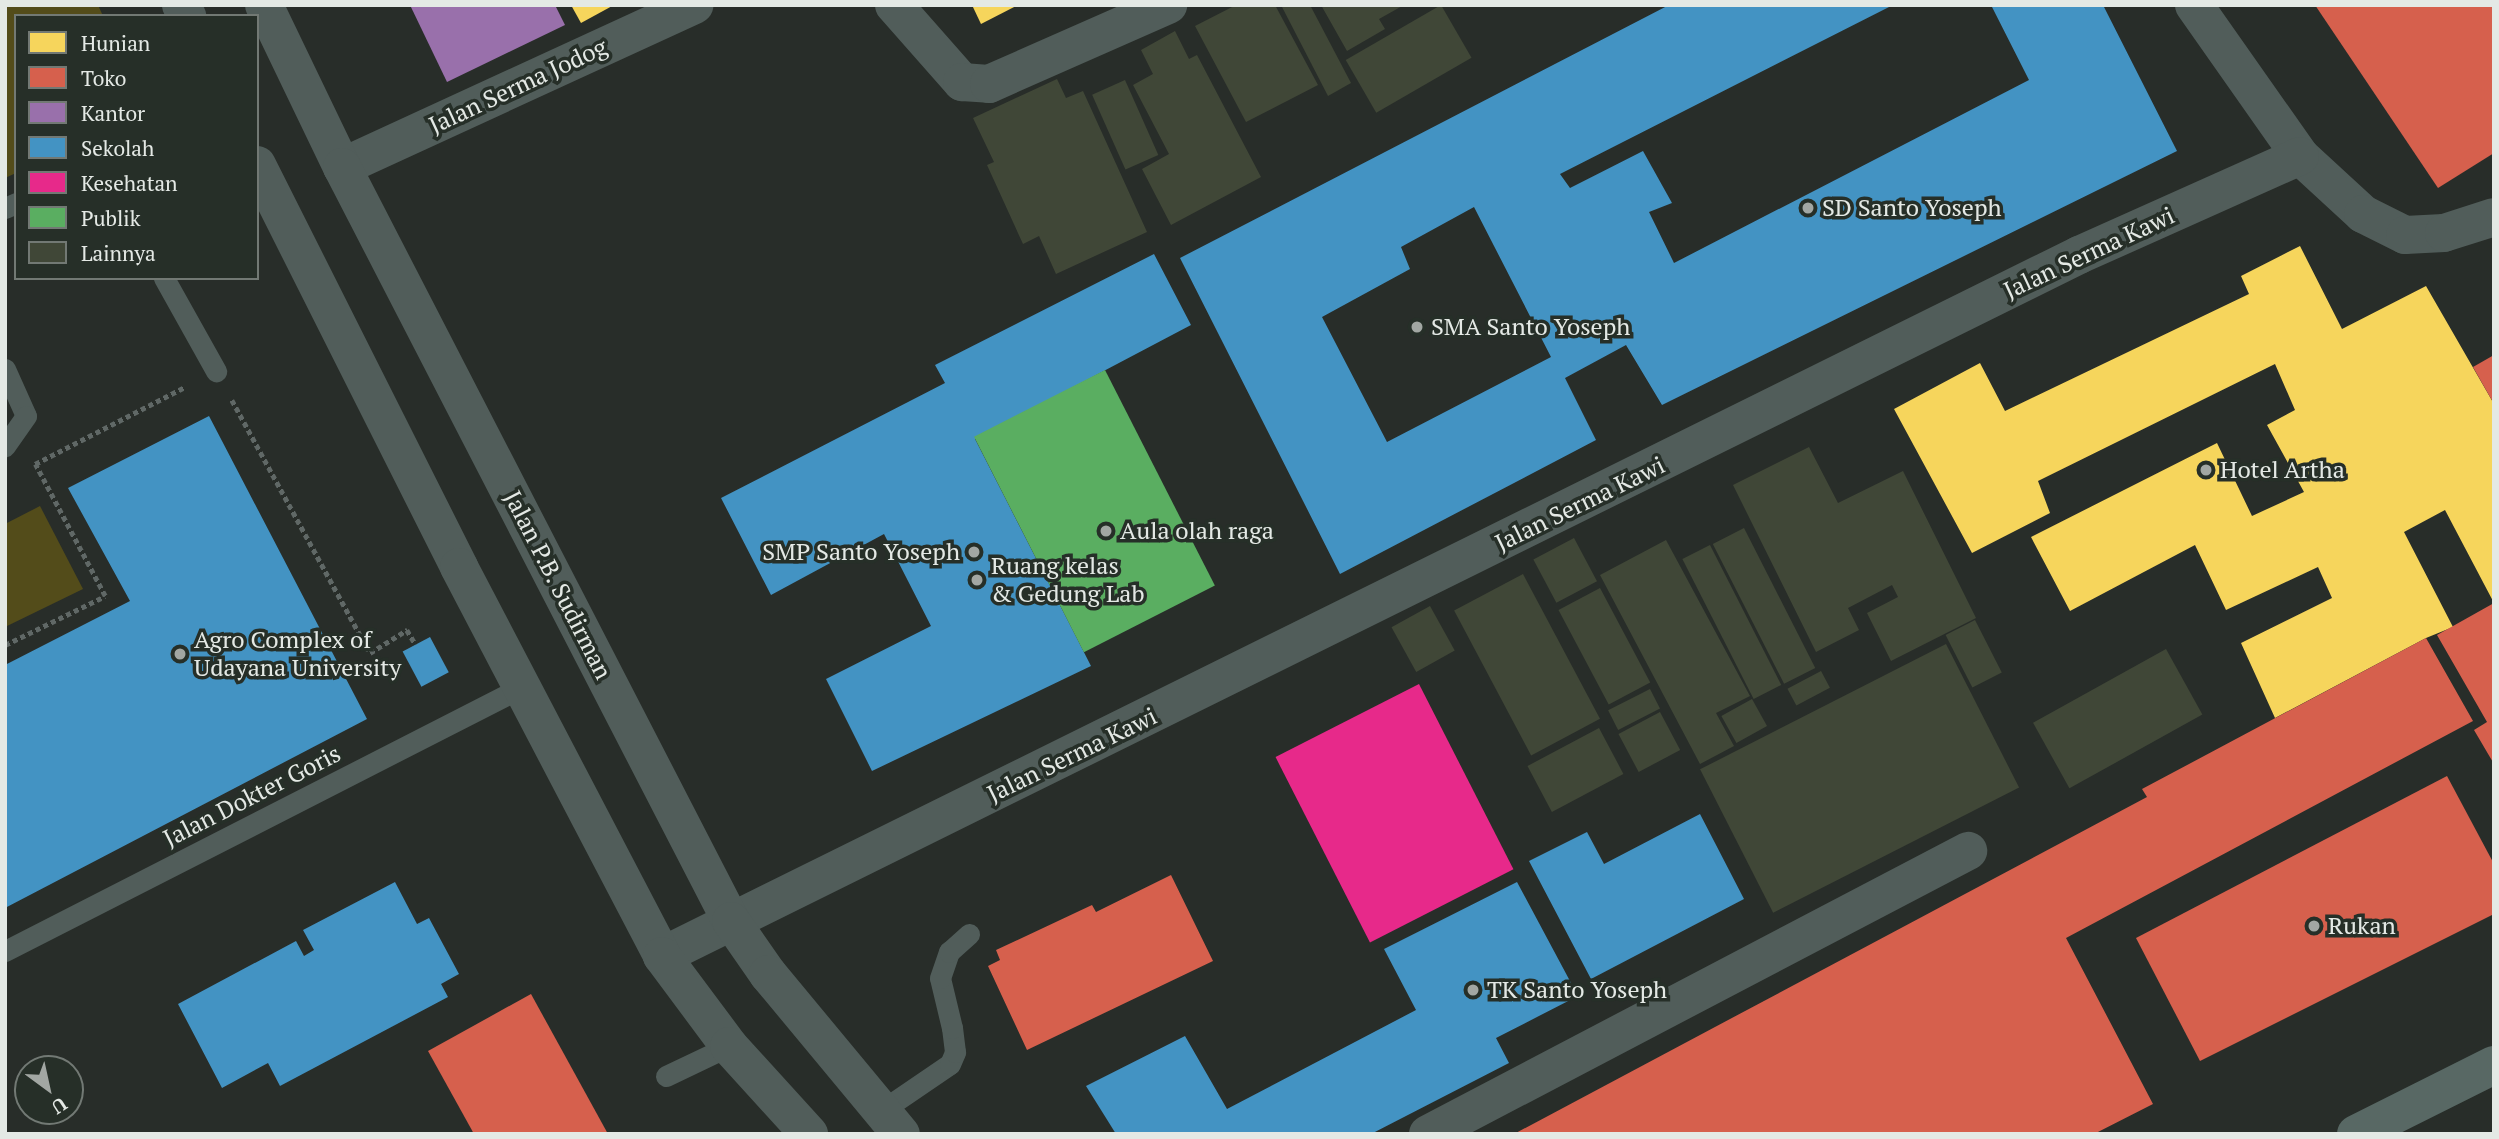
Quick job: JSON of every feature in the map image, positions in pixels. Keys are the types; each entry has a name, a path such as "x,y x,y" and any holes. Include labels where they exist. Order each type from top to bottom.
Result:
{"main road":[{"path":"2356,1134 2494,1065"}],"street":[{"name":"Jalan P.B. Sudirman","path":"264,5 342,167 731,921 768,974 891,1122"},
{"name":"Jalan Serma Jodog","path":"342,167 695,5"},
{"path":"894,5 962,82 989,84 1168,5"},
{"path":"2194,5 2300,156 2363,214 2405,234 2444,233 2494,217"},
{"name":"Jalan Serma Kawi","path":"662,956 1058,763 2079,256 2300,156"},
{"path":"259,169 662,956 794,1130"},
{"path":"1428,1134 1968,850"}],"lane":[{"path":"165,280 216,370"},
{"path":"5,369 26,416 5,446"},
{"name":"Jalan Dokter Goris","path":"5,951 522,687"},
{"path":"891,1122 950,1065 955,1052 953,1028 940,978 949,952 969,934"},
{"path":"666,1076 729,1046"}],"path":[{"path":"5,646 105,596 35,464 216,370 370,653 407,630 416,645"}],"shaded area":[{"path":"5,5 98,5 102,14 14,14 14,174 5,178"},
{"path":"40,506 83,589 5,627 5,524"}],"building: Hunian":[{"path":"571,5 614,5 581,23"},
{"path":"972,5 1018,5 981,24"},
{"name":"Hotel Artha","path":"2300,246 2342,329 2426,286 2494,404 2494,603 2445,510 2404,532 2453,627 2426,638 2275,718 2241,643 2332,598 2318,567 2226,610 2195,545 2070,611 2031,537 2217,443 2252,516 2304,492 2267,425 2295,410 2275,364 2038,481 2050,513 1972,553 1894,409 1980,363 2005,411 2249,294 2241,276"}],"building: Toko":[{"path":"2315,5 2494,5 2494,153 2438,188"},
{"path":"2494,355 2494,404 2473,367"},
{"path":"2494,603 2494,764 2474,730 2487,722 2437,635"},
{"path":"2426,638 2473,721 2066,938 2153,1104 2094,1134 1514,1134 2147,797 2142,789"},
{"name":"Rukan","path":"2447,776 2494,864 2494,914 2200,1061 2136,938"},
{"path":"1171,875 1213,961 1027,1050 988,966 1000,960 996,950 1092,905 1096,912"},
{"path":"531,994 608,1134 474,1134 428,1051"}],"building: Kantor":[{"path":"410,5 555,5 565,25 447,82"}],"building: Sekolah":[{"path":"1669,5 1893,5 1560,174 1570,188 1643,151 1672,203 1649,212 1674,263 2029,80 1991,5 2103,5 2177,151 1662,405 1626,345 1565,378 1596,440 1340,574 1180,258","holes":["1474,207 1551,357 1387,442 1322,317 1410,269 1401,247"]},
{"path":"1154,254 1191,325 975,439 1091,666 872,771 826,679 931,626 884,534 771,595 721,498 945,383 935,365"},
{"name":"Agro Complex of Udayana University","path":"209,416 367,719 5,908 5,665 130,601 68,488"},
{"path":"430,637 449,672 421,687 403,652"},
{"path":"1700,814 1744,899 1591,979 1529,861 1587,832 1604,864"},
{"path":"395,882 417,924 429,918 459,974 441,984 448,997 280,1086 268,1063 222,1088 178,1004 296,941 304,956 314,950 303,930"},
{"path":"1517,882 1578,996 1496,1038 1509,1063 1371,1134 1116,1134 1086,1086 1185,1036 1227,1109 1416,1010 1384,949"}],"building: Kesehatan":[{"path":"1419,684 1513,869 1370,942 1276,757"}],"building: Publik":[{"name":"Aula olah raga","path":"1105,370 1215,586 1084,652 974,437"}],"building: Lainnya":[{"path":"1236,5 1275,5 1318,85 1246,122 1195,26"},
{"path":"1281,5 1310,5 1351,83 1328,96"},
{"path":"1321,5 1404,5 1379,19 1385,29 1347,51"},
{"path":"1441,5 1472,58 1376,113 1346,60"},
{"path":"1175,31 1189,59 1197,55 1261,177 1171,225 1142,169 1169,154 1133,85 1153,74 1141,50"},
{"path":"1057,79 1066,98 1083,91 1147,232 1056,274 1039,236 1023,244 987,165 994,162 973,118"},
{"path":"1125,80 1158,155 1125,170 1092,95"},
{"path":"1809,447 1838,503 1903,471 1976,618 1891,661 1867,613 1898,597 1892,585 1848,608 1859,630 1816,652 1733,485"},
{"path":"1744,528 1815,668 1784,684 1713,544"},
{"path":"1574,538 1597,581 1556,603 1533,560"},
{"path":"1666,540 1750,696 1716,713 1734,746 1700,764 1600,575"},
{"path":"1710,545 1781,685 1754,699 1682,559"},
{"path":"1523,574 1600,719 1531,755 1454,611"},
{"path":"1600,588 1650,682 1609,705 1559,610"},
{"path":"1430,606 1455,651 1416,672 1392,627"},
{"path":"1975,620 2002,673 1972,688 1946,635"},
{"path":"1946,644 2019,787 1773,913 1700,769"},
{"path":"2166,649 2202,715 2069,788 2033,723"},
{"path":"1821,671 1830,688 1796,706 1787,689"},
{"path":"1650,689 1660,709 1618,730 1608,710"},
{"path":"1752,699 1767,726 1736,743 1721,716"},
{"path":"1660,712 1680,750 1639,772 1619,734"},
{"path":"1599,728 1623,774 1552,812 1527,766"}],"place":[{"name":"SD Santo Yoseph","path":"1808,208"},
{"name":"SMA Santo Yoseph","path":"1417,327"},
{"name":"Hotel Artha","path":"2206,470"},
{"name":"Aula olah raga","path":"1106,531"},
{"name":"SMP Santo Yoseph","path":"974,552"},
{"name":"Ruang kelas & Gedung Lab","path":"977,580"},
{"name":"Agro Complex of Udayana University","path":"180,654"},
{"name":"Rukan","path":"2314,926"},
{"name":"TK Santo Yoseph","path":"1473,990"}]}
